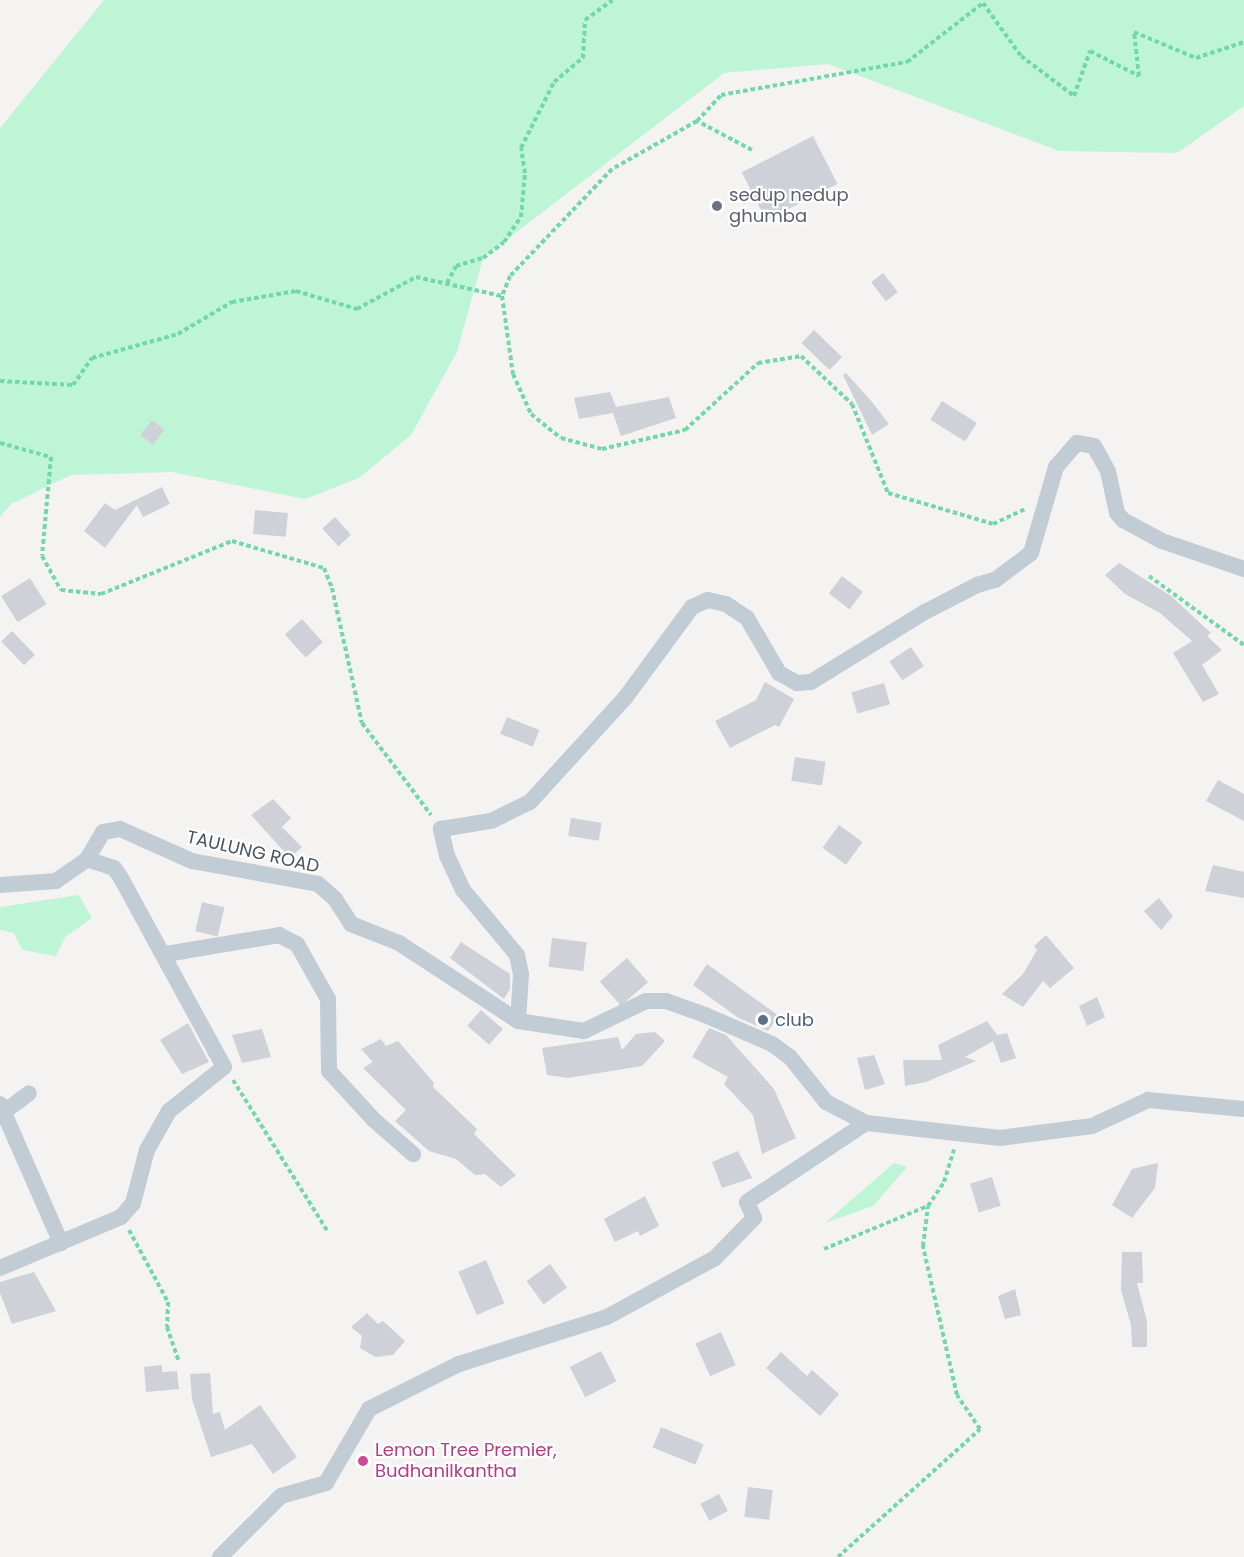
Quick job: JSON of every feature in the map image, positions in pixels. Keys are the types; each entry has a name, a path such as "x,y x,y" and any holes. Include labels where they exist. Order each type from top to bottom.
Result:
{"street":[{"path":"1244,569 1162,541 1123,520 1108,471 1094,447 1077,443 1056,467 1044,501 1037,543 1031,553 995,580 976,585 925,612 811,682 797,683 779,673 747,618 726,604 708,600 692,607 625,698 530,802 491,821 441,829 447,856 463,890 517,955 521,974 518,1021 584,1030 646,1001 666,1001 772,1044 790,1057 826,1102 866,1123 1000,1138 1092,1126 1148,1100 1244,1109"},
{"name":"TAULUNG ROAD","path":"0,885 56,881 87,859 103,832 120,829 192,861 318,884 335,899 351,924 399,943 518,1021"},
{"path":"0,1268 121,1217 133,1203 147,1150 169,1112 224,1066 166,954 114,868 87,859"},
{"path":"166,954 279,936 297,944 328,999 329,1071 374,1119 414,1154"},
{"path":"29,1093 1,1111 61,1243"},
{"path":"220,1557 281,1496 326,1483 369,1409 459,1364 607,1317 715,1258 754,1218 747,1202 866,1123"}],"path":[{"path":"447,284 456,266 483,258 504,242 521,217 525,173 521,148 554,82 583,58 585,20 613,0"},
{"path":"1044,501 993,524 888,493 852,404 801,356 758,363 684,430 602,449 561,438 531,414 513,374 502,296 510,276 612,169 697,121 721,95 907,62 982,3 1021,56 1074,96 1090,51 1139,76 1134,32 1196,58 1244,42"},
{"path":"697,121 752,150"},
{"path":"0,381 73,385 92,358 178,334 232,302 296,291 357,309 416,277 502,296"},
{"path":"0,443 51,457 42,556 61,590 101,594 232,541 324,568 332,588 362,723 441,829"},
{"path":"1149,576 1244,645"},
{"path":"224,1066 328,1232"},
{"path":"838,1557 980,1429 957,1395 923,1246 928,1206 944,1182 959,1134"},
{"path":"824,1249 928,1206"},
{"path":"121,1217 168,1302 167,1327 179,1362"}],"green space":[{"path":"104,0 1244,0 1244,106 1177,153 1059,151 828,64 724,73 483,258 457,352 411,435 359,478 305,499 172,472 71,475 11,504 0,517 0,128"},
{"path":"79,895 92,918 65,937 56,956 22,950 14,933 0,930 0,907"},
{"path":"894,1163 907,1167 873,1206 825,1223"}],"building":[{"path":"813,136 838,184 766,220 742,172"},
{"path":"883,273 898,292 886,301 871,282"},
{"path":"814,330 842,357 830,370 801,343"},
{"path":"846,373 889,424 872,435 843,375"},
{"path":"610,392 616,407 669,397 676,418 621,436 613,413 579,419 574,398"},
{"path":"942,401 977,423 965,441 930,420"},
{"path":"152,420 165,430 153,445 140,435"},
{"path":"162,487 170,504 143,517 137,505 105,548 84,531 105,503 115,510"},
{"path":"255,510 288,513 286,537 253,534"},
{"path":"335,517 351,535 338,546 322,528"},
{"path":"1119,563 1171,596 1211,633 1207,636 1222,650 1202,665 1219,694 1203,702 1173,653 1192,641 1160,613 1125,594 1105,575"},
{"path":"842,576 863,592 850,609 829,594"},
{"path":"30,578 46,604 18,622 1,596"},
{"path":"302,619 323,642 306,657 285,634"},
{"path":"12,631 35,655 24,665 1,641"},
{"path":"911,647 924,666 902,681 889,662"},
{"path":"765,682 794,699 779,727 775,725 730,748 715,721 756,700"},
{"path":"884,683 890,704 857,714 851,692"},
{"path":"507,717 539,730 533,747 500,734"},
{"path":"795,757 826,762 822,786 791,781"},
{"path":"1218,780 1244,794 1244,821 1206,801"},
{"path":"273,799 291,818 282,827 302,847 290,858 251,815"},
{"path":"571,818 602,823 599,841 568,836"},
{"path":"839,825 862,842 846,865 823,848"},
{"path":"1213,865 1244,872 1244,898 1205,891"},
{"path":"1159,898 1173,916 1161,930 1144,911"},
{"path":"202,902 224,907 218,936 195,931"},
{"path":"1046,935 1074,968 1050,988 1043,981 1023,1007 1002,994 1023,974 1037,950 1034,946"},
{"path":"552,938 587,942 583,971 548,967"},
{"path":"461,942 510,974 510,989 504,999 450,958"},
{"path":"627,958 648,982 621,1006 600,982"},
{"path":"707,964 779,1016 768,1031 737,1017 693,985"},
{"path":"1097,997 1105,1017 1087,1026 1079,1006"},
{"path":"481,1010 503,1029 489,1045 467,1026"},
{"path":"987,1021 997,1035 1007,1033 1016,1058 1001,1063 993,1041 965,1057 976,1061 926,1082 905,1086 903,1060 942,1060 938,1045"},
{"path":"188,1023 209,1062 182,1074 160,1040"},
{"path":"709,1028 726,1035 774,1089 796,1138 762,1154 753,1115 724,1084 728,1077 692,1057"},
{"path":"262,1029 271,1057 242,1063 232,1035"},
{"path":"655,1032 665,1041 642,1066 568,1078 547,1075 542,1048 618,1037 622,1050 636,1034"},
{"path":"381,1039 386,1046 398,1041 434,1083 433,1087 477,1129 474,1134 516,1175 501,1187 485,1174 475,1175 456,1159 429,1151 395,1121 406,1110 363,1068 373,1062 361,1049"},
{"path":"874,1055 885,1084 865,1090 857,1058"},
{"path":"738,1151 752,1178 722,1188 712,1162"},
{"path":"1158,1163 1155,1188 1132,1218 1112,1205 1132,1169"},
{"path":"992,1177 1001,1206 979,1212 970,1184"},
{"path":"645,1196 659,1226 640,1236 638,1231 615,1242 604,1219"},
{"path":"1122,1252 1142,1252 1143,1283 1137,1283 1147,1321 1147,1347 1132,1347 1131,1325 1121,1290"},
{"path":"486,1260 504,1303 477,1315 458,1272"},
{"path":"550,1264 567,1287 544,1305 527,1281"},
{"path":"34,1272 56,1311 12,1324 0,1293 0,1282"},
{"path":"1015,1289 1021,1315 1005,1319 998,1296"},
{"path":"367,1313 378,1324 383,1321 405,1341 393,1355 375,1357 360,1348 362,1336 351,1327"},
{"path":"721,1332 736,1365 710,1376 695,1343"},
{"path":"601,1351 616,1381 585,1397 570,1367"},
{"path":"781,1352 807,1376 812,1370 839,1394 820,1416 766,1368"},
{"path":"162,1365 162,1372 177,1371 179,1389 146,1392 144,1367"},
{"path":"210,1373 213,1414 220,1412 225,1430 260,1405 297,1457 273,1474 252,1444 211,1457 192,1399 190,1374"},
{"path":"661,1427 704,1444 695,1465 653,1447"},
{"path":"748,1487 773,1490 769,1520 744,1517"},
{"path":"719,1494 728,1511 709,1521 700,1504"}],"place":[{"name":"sedup nedup ghumba","path":"717,206"},
{"name":"club","path":"763,1020"},
{"name":"Lemon Tree Premier, Budhanilkantha","path":"363,1461"}]}
